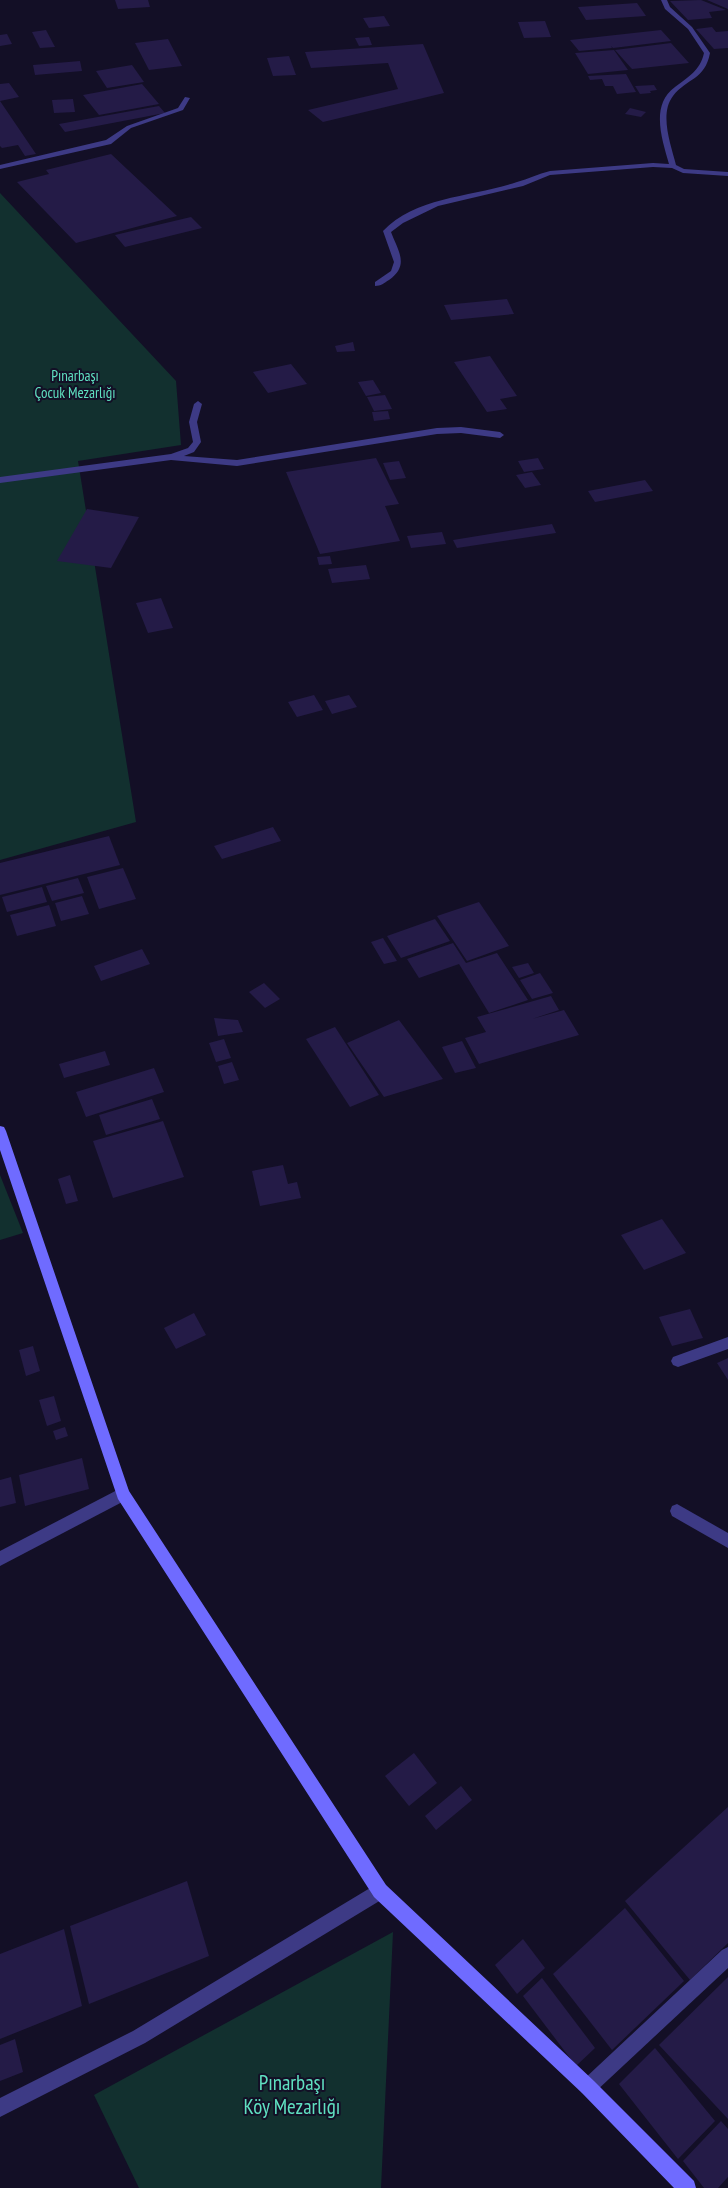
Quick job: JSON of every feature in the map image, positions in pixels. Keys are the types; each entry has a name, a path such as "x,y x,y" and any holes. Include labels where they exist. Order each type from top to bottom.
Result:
{"main road":[{"path":"0,1131 123,1494 380,1891 588,2087 687,2188"}],"street":[{"path":"664,0 667,8 690,28 707,53 707,58 690,82 671,93 664,108 664,123 673,166"},
{"path":"0,167 108,142 129,128 181,109 187,98"},
{"path":"378,284 395,272 398,262 387,231 400,221 435,204 520,184 537,176 550,173 652,165 673,166 683,171 728,174"},
{"path":"0,480 171,457 191,450 197,442 193,422 198,404"},
{"path":"171,457 237,463 437,431 461,430 500,434"},
{"path":"678,1361 728,1343"},
{"path":"0,1559 123,1494"},
{"path":"677,1512 728,1541"},
{"path":"0,2108 139,2037 380,1891"},
{"path":"588,2087 728,1956"}],"green space":[{"name":"Pınarbaşı Çocuk Mezarlığı","path":"0,193 176,381 181,445 78,461 136,822 0,860"},
{"path":"0,1175 23,1233 0,1240"},
{"name":"Pınarbaşı Köy Mezarlığı","path":"393,1932 381,2188 139,2188 94,2095"}],"building":[{"path":"115,0 148,0 150,7 118,9"},
{"path":"701,0 726,10 709,12 712,18 688,20 670,1"},
{"path":"707,0 728,0 728,9"},
{"path":"637,3 646,16 586,20 578,7"},
{"path":"384,16 390,26 369,28 363,18"},
{"path":"545,21 551,37 524,38 518,22"},
{"path":"712,27 716,32 728,31 728,48 714,49 696,29"},
{"path":"46,30 55,47 40,48 32,32"},
{"path":"661,30 671,41 613,48 611,46 612,48 579,51 570,40"},
{"path":"7,34 12,44 0,46 0,35"},
{"path":"369,37 372,45 359,46 355,38"},
{"path":"168,39 182,66 149,70 135,43"},
{"path":"671,43 689,63 632,69 615,50"},
{"path":"423,44 444,93 323,122 308,110 398,89 388,63 311,68 305,52"},
{"path":"614,50 628,70 588,74 575,53"},
{"path":"289,56 296,75 273,76 267,58"},
{"path":"80,61 82,71 35,75 33,65"},
{"path":"132,65 144,82 107,88 96,71"},
{"path":"626,74 636,92 617,94 613,86 605,86 602,79 590,80 588,76"},
{"path":"9,83 19,97 0,101 0,84"},
{"path":"142,84 159,104 99,115 83,95"},
{"path":"654,85 657,90 650,91 651,93 640,94 635,86"},
{"path":"73,99 75,112 54,113 52,100"},
{"path":"0,101 36,154 25,156 18,145 2,148 0,146"},
{"path":"159,106 165,113 65,132 59,124"},
{"path":"630,108 646,112 641,117 625,114"},
{"path":"111,154 177,216 76,243 17,182 49,174 46,170"},
{"path":"191,217 202,228 125,247 115,235"},
{"path":"507,299 514,314 451,320 444,305"},
{"path":"353,342 355,351 337,352 335,346"},
{"path":"490,356 517,396 500,399 507,409 487,412 454,362"},
{"path":"291,364 307,384 268,393 253,372"},
{"path":"373,380 381,393 366,396 358,382"},
{"path":"385,395 392,409 374,411 367,397"},
{"path":"388,411 390,419 374,421 372,412"},
{"path":"376,458 399,504 385,506 400,541 320,554 286,472"},
{"path":"538,458 544,469 524,472 518,461"},
{"path":"399,461 406,478 390,480 383,463"},
{"path":"532,472 541,485 525,488 516,475"},
{"path":"645,480 653,491 595,502 588,491"},
{"path":"87,509 139,517 111,568 57,561"},
{"path":"552,524 556,533 457,548 453,540"},
{"path":"442,532 446,544 411,548 407,536"},
{"path":"330,556 332,564 319,565 317,557"},
{"path":"366,565 370,579 332,583 328,569"},
{"path":"161,598 173,628 148,633 136,603"},
{"path":"314,695 323,710 297,717 288,702"},
{"path":"349,695 357,707 332,714 325,701"},
{"path":"273,827 281,841 222,859 214,846"},
{"path":"109,836 120,865 0,895 0,863"},
{"path":"123,868 136,899 99,909 87,877"},
{"path":"78,878 84,893 52,901 46,886"},
{"path":"42,887 47,902 7,912 2,897"},
{"path":"82,896 89,914 61,921 55,903"},
{"path":"479,902 509,946 467,961 437,916"},
{"path":"49,905 56,926 17,936 10,915"},
{"path":"435,919 450,941 401,958 387,936"},
{"path":"383,938 397,961 384,964 371,942"},
{"path":"453,943 466,963 497,953 528,1000 489,1013 459,964 419,978 407,959"},
{"path":"142,949 150,964 101,981 94,966"},
{"path":"528,963 534,973 519,978 512,967"},
{"path":"540,973 553,993 532,999 520,980"},
{"path":"264,983 280,999 265,1008 249,992"},
{"path":"551,996 559,1010 532,1019 564,1010 579,1035 479,1064 465,1038 486,1032 477,1017"},
{"path":"214,1018 238,1020 243,1032 218,1036"},
{"path":"399,1020 443,1079 384,1097 347,1043"},
{"path":"335,1027 379,1095 350,1107 306,1039"},
{"path":"224,1039 231,1058 216,1062 209,1043"},
{"path":"462,1041 476,1068 455,1073 442,1047"},
{"path":"105,1051 110,1065 64,1078 59,1064"},
{"path":"232,1062 239,1080 224,1084 218,1066"},
{"path":"154,1068 164,1092 86,1117 76,1092"},
{"path":"152,1099 160,1119 106,1135 99,1115"},
{"path":"163,1121 184,1177 113,1198 93,1141"},
{"path":"283,1165 288,1184 297,1182 301,1198 260,1206 252,1171"},
{"path":"70,1175 78,1201 66,1204 58,1179"},
{"path":"662,1219 686,1253 644,1270 621,1235"},
{"path":"690,1309 703,1338 672,1346 659,1317"},
{"path":"194,1313 206,1335 176,1349 164,1328"},
{"path":"33,1346 40,1371 26,1376 19,1350"},
{"path":"728,1358 728,1380 717,1363"},
{"path":"54,1396 61,1421 47,1426 39,1400"},
{"path":"65,1427 68,1436 56,1440 53,1431"},
{"path":"82,1458 89,1489 25,1506 19,1475"},
{"path":"11,1477 16,1503 0,1507 0,1480"},
{"path":"414,1753 437,1783 409,1806 385,1776"},
{"path":"461,1786 472,1800 436,1830 425,1816"},
{"path":"728,1807 728,1943 690,1980 625,1901"},
{"path":"187,1881 209,1956 89,2004 70,1926"},
{"path":"625,1908 684,1981 612,2050 553,1974"},
{"path":"64,1929 82,2006 0,2039 0,1954"},
{"path":"523,1939 545,1968 517,1994 495,1965"},
{"path":"728,1977 728,2119 659,2045"},
{"path":"542,1978 595,2048 576,2066 523,1996"},
{"path":"15,2039 23,2072 0,2081 0,2045"},
{"path":"655,2048 715,2121 678,2159 619,2084"},
{"path":"721,2121 728,2129 728,2177 718,2188 704,2188 683,2161"}]}
